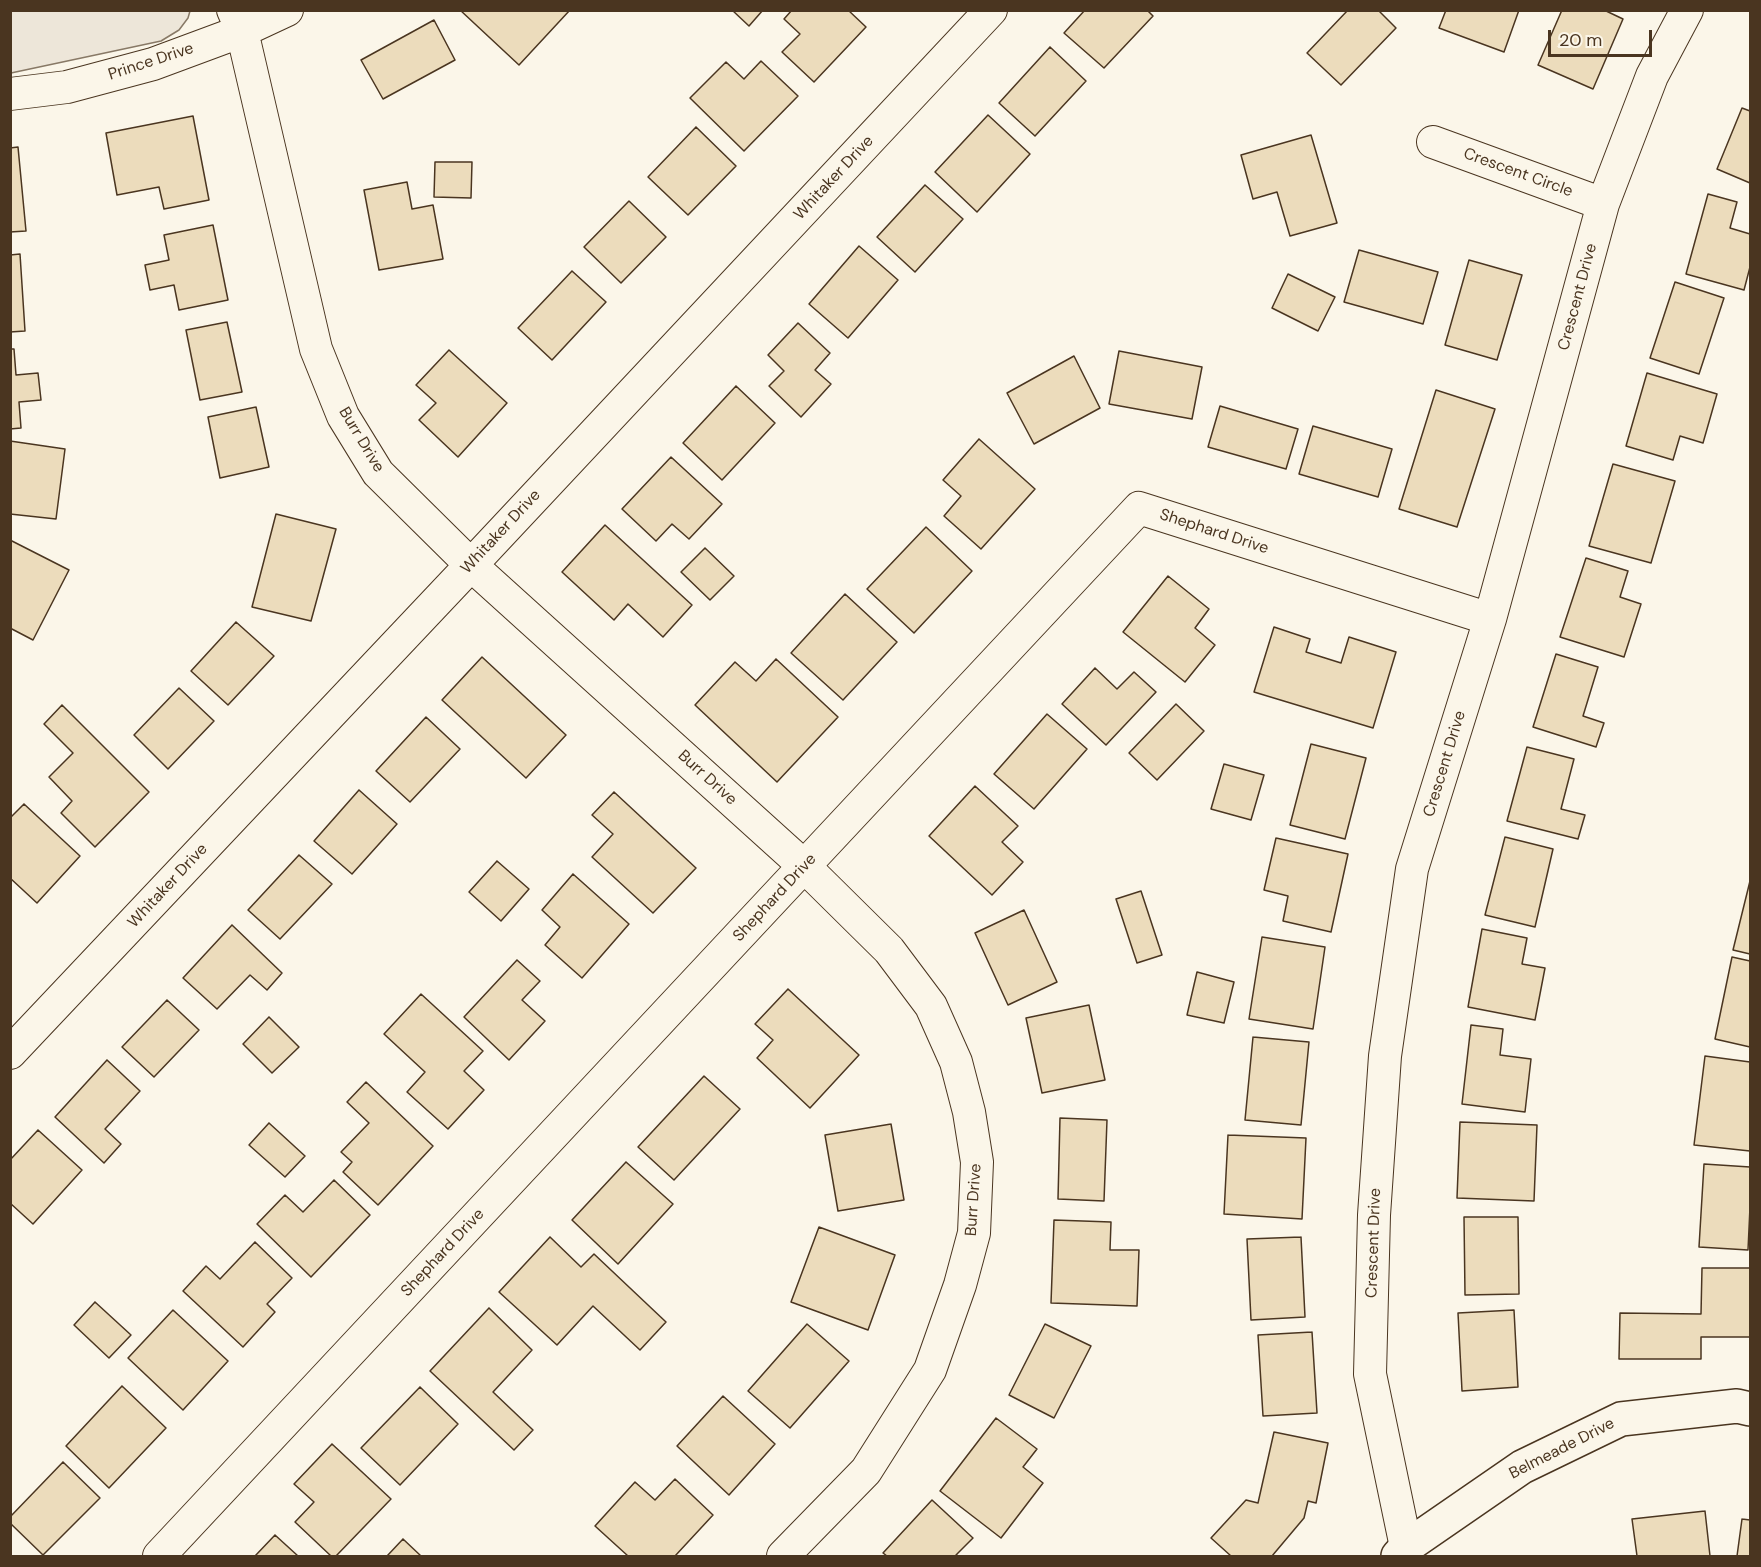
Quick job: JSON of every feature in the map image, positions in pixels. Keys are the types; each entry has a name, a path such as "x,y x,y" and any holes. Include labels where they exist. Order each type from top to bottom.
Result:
{"street":[{"name":"Prince Drive","path":"10,94 67,87 153,64 237,21 287,10"},
{"name":"Whitaker Drive","path":"10,1053 991,10"},
{"name":"Crescent Drive","path":"1402,1552 1370,1374 1374,1215 1385,1056 1412,869 1490,619 1603,204 1652,76 1687,10"},
{"name":"Burr Drive","path":"237,21 316,349 343,416 378,473 471,565 804,866 889,950 931,1006 956,1062 969,1112 977,1162 974,1233 960,1285 930,1370 866,1471 783,1557"},
{"name":"Crescent Circle","path":"1433,142 1603,204"},
{"name":"Shephard Drive","path":"159,1557 1139,508 1490,619"},
{"name":"Belmeade Drive","path":"1402,1552 1522,1467 1621,1419 1737,1406 1750,1409"}],"shaded area":[{"path":"10,11 190,11 179,30 161,41 11,73"}],"building":[{"path":"460,10 570,10 519,65"},
{"path":"732,10 763,10 749,26"},
{"path":"792,10 848,10 866,27 814,82 782,52 800,34 784,19"},
{"path":"1085,10 1147,10 1153,16 1104,68 1064,33"},
{"path":"1348,10 1378,10 1396,28 1341,85 1307,53"},
{"path":"1446,10 1519,10 1504,52 1439,28"},
{"path":"1562,10 1604,10 1623,19 1593,89 1538,65"},
{"path":"434,20 455,60 383,99 361,60"},
{"path":"1050,47 1086,81 1035,136 999,103"},
{"path":"761,61 798,96 744,151 690,98 726,62 744,79"},
{"path":"1742,108 1750,111 1750,183 1717,169"},
{"path":"988,115 1030,154 977,212 935,172"},
{"path":"193,116 209,200 164,209 159,187 117,195 106,133"},
{"path":"696,127 736,166 688,215 648,177"},
{"path":"1311,135 1337,223 1290,236 1277,192 1253,199 1241,155"},
{"path":"18,147 26,231 10,232 10,148"},
{"path":"435,162 472,162 471,198 434,197"},
{"path":"407,182 412,209 433,205 443,259 379,270 364,190"},
{"path":"925,185 963,219 915,272 877,237"},
{"path":"1708,194 1737,202 1730,228 1750,234 1750,267 1744,290 1686,274"},
{"path":"629,201 666,237 621,283 584,247"},
{"path":"213,225 228,300 179,310 174,285 150,290 145,265 169,260 164,235"},
{"path":"859,246 898,280 848,338 809,304"},
{"path":"1359,250 1438,272 1423,324 1344,302"},
{"path":"20,254 25,331 10,332 10,255"},
{"path":"1469,260 1522,275 1497,360 1445,345"},
{"path":"572,271 606,302 552,360 518,328"},
{"path":"1288,274 1335,297 1318,331 1272,308"},
{"path":"1675,282 1724,298 1699,374 1650,358"},
{"path":"227,322 242,392 200,400 186,330"},
{"path":"798,323 830,353 815,370 831,384 801,417 769,386 784,371 768,355"},
{"path":"10,349 14,349 16,375 38,373 41,400 19,402 21,428 10,429"},
{"path":"449,350 507,403 458,457 419,420 436,403 416,385"},
{"path":"1119,351 1202,367 1192,419 1109,404"},
{"path":"1074,356 1100,408 1034,444 1007,393"},
{"path":"1647,373 1717,394 1703,443 1680,436 1673,460 1626,446"},
{"path":"736,386 775,423 722,480 683,443"},
{"path":"1436,390 1495,409 1457,527 1399,509"},
{"path":"1220,406 1298,429 1286,469 1208,447"},
{"path":"256,407 269,467 220,478 208,417"},
{"path":"1313,426 1392,449 1378,497 1299,474"},
{"path":"979,439 1035,489 981,549 944,516 961,496 943,480"},
{"path":"10,441 65,449 56,519 10,514"},
{"path":"671,457 722,504 689,539 672,524 656,541 622,509"},
{"path":"1613,464 1675,481 1651,563 1589,546"},
{"path":"276,514 336,529 311,621 252,607"},
{"path":"605,525 692,605 663,637 628,604 614,620 562,572"},
{"path":"926,527 972,571 914,633 867,589"},
{"path":"10,540 69,570 33,640 10,628"},
{"path":"705,548 734,576 710,600 681,572"},
{"path":"1586,558 1628,571 1620,597 1641,604 1624,657 1560,637"},
{"path":"1168,576 1209,609 1195,628 1215,645 1185,682 1123,632"},
{"path":"845,594 897,642 843,700 791,653"},
{"path":"236,622 274,656 228,705 191,671"},
{"path":"1274,627 1310,639 1306,652 1341,663 1349,637 1396,652 1373,728 1254,692"},
{"path":"1556,654 1598,667 1583,716 1604,723 1596,747 1533,727"},
{"path":"482,657 566,735 526,778 442,700"},
{"path":"776,659 838,717 777,782 695,705 735,662 756,681"},
{"path":"1095,668 1117,689 1134,672 1156,692 1106,745 1062,704"},
{"path":"179,688 214,721 168,769 134,735"},
{"path":"1176,704 1204,731 1157,780 1129,753"},
{"path":"62,705 149,792 95,847 61,813 72,801 49,777 73,753 44,724"},
{"path":"1047,714 1087,749 1034,809 994,774"},
{"path":"426,717 460,749 410,802 376,771"},
{"path":"1311,744 1366,758 1345,839 1290,825"},
{"path":"1527,747 1574,759 1561,809 1585,815 1578,839 1507,821"},
{"path":"1224,764 1264,775 1251,820 1211,809"},
{"path":"975,786 1018,826 1002,842 1023,862 992,895 929,836"},
{"path":"359,790 397,824 352,874 314,841"},
{"path":"614,792 696,868 653,913 592,857 613,834 592,815"},
{"path":"24,804 80,856 37,903 10,878 10,818"},
{"path":"1505,837 1553,849 1535,927 1485,915"},
{"path":"1276,838 1348,854 1331,932 1283,921 1288,896 1264,890"},
{"path":"299,855 332,884 280,939 248,910"},
{"path":"497,861 529,889 501,921 469,892"},
{"path":"573,874 629,924 582,978 545,945 560,927 542,910"},
{"path":"1750,881 1750,954 1733,950"},
{"path":"1141,891 1162,955 1137,963 1116,899"},
{"path":"1024,910 1057,982 1008,1005 975,933"},
{"path":"232,925 282,973 267,990 250,975 217,1009 183,978"},
{"path":"1482,929 1527,938 1522,964 1545,968 1535,1020 1468,1007"},
{"path":"1262,937 1325,947 1313,1029 1249,1019"},
{"path":"1732,957 1750,961 1750,1047 1715,1039"},
{"path":"517,960 540,981 522,1000 545,1021 509,1060 464,1017"},
{"path":"1197,972 1234,982 1224,1023 1187,1015"},
{"path":"788,989 859,1055 810,1108 757,1058 773,1040 755,1024"},
{"path":"421,994 483,1051 464,1071 484,1090 448,1129 407,1092 425,1072 384,1034"},
{"path":"167,1000 199,1030 154,1077 122,1047"},
{"path":"1089,1005 1105,1080 1042,1093 1026,1018"},
{"path":"269,1017 299,1047 272,1073 243,1044"},
{"path":"1471,1025 1503,1029 1500,1055 1531,1059 1525,1112 1462,1104"},
{"path":"1253,1037 1309,1042 1301,1125 1245,1120"},
{"path":"1705,1056 1750,1062 1750,1151 1694,1145"},
{"path":"107,1060 140,1091 105,1129 121,1144 104,1163 55,1117"},
{"path":"704,1076 740,1109 674,1180 638,1147"},
{"path":"366,1082 433,1146 378,1205 343,1172 352,1162 341,1152 369,1123 347,1102"},
{"path":"1060,1118 1107,1120 1104,1201 1058,1199"},
{"path":"1460,1122 1537,1125 1534,1201 1457,1198"},
{"path":"269,1123 305,1156 285,1177 249,1145"},
{"path":"891,1124 904,1200 838,1211 825,1135"},
{"path":"38,1130 82,1170 33,1224 10,1203 10,1160"},
{"path":"1228,1135 1306,1138 1302,1219 1224,1214"},
{"path":"626,1162 673,1204 618,1264 572,1220"},
{"path":"1704,1164 1750,1167 1748,1250 1699,1247"},
{"path":"334,1180 370,1215 311,1277 257,1224 285,1195 303,1212"},
{"path":"1464,1217 1518,1217 1519,1294 1465,1295"},
{"path":"1054,1220 1111,1222 1110,1250 1139,1250 1137,1306 1051,1303"},
{"path":"819,1227 895,1255 868,1330 791,1302"},
{"path":"550,1237 581,1267 594,1254 666,1322 640,1350 593,1306 557,1345 499,1292"},
{"path":"1301,1237 1305,1317 1251,1320 1247,1239"},
{"path":"255,1242 292,1278 267,1304 275,1312 243,1347 183,1291 206,1266 220,1279"},
{"path":"1702,1268 1750,1268 1750,1337 1701,1337 1701,1359 1619,1359 1620,1313 1701,1314"},
{"path":"95,1302 131,1335 109,1358 74,1325"},
{"path":"489,1308 532,1350 493,1392 533,1430 514,1450 430,1371"},
{"path":"173,1310 228,1361 183,1410 128,1358"},
{"path":"1514,1310 1518,1387 1462,1391 1458,1313"},
{"path":"807,1324 849,1361 790,1428 748,1391"},
{"path":"1045,1324 1091,1346 1054,1418 1009,1395"},
{"path":"1312,1332 1317,1413 1263,1416 1258,1335"},
{"path":"122,1386 166,1428 109,1488 66,1446"},
{"path":"420,1387 458,1424 400,1485 361,1448"},
{"path":"723,1396 775,1444 729,1495 677,1446"},
{"path":"996,1418 1037,1449 1023,1467 1043,1483 1001,1538 940,1491"},
{"path":"1274,1432 1328,1443 1316,1503 1308,1501 1304,1518 1272,1556 1231,1556 1211,1538 1246,1500 1258,1503"},
{"path":"332,1444 391,1499 336,1556 331,1556 295,1522 314,1502 294,1484"},
{"path":"63,1462 100,1498 43,1555 10,1523 10,1517"},
{"path":"675,1479 713,1515 675,1556 628,1556 595,1526 635,1482 655,1500"},
{"path":"932,1500 973,1538 956,1555 958,1556 887,1556 883,1553"},
{"path":"1705,1511 1710,1556 1637,1556 1632,1519"},
{"path":"1742,1519 1750,1520 1750,1556 1737,1556"},
{"path":"275,1535 298,1556 255,1556"},
{"path":"403,1539 421,1556 387,1556"}]}
